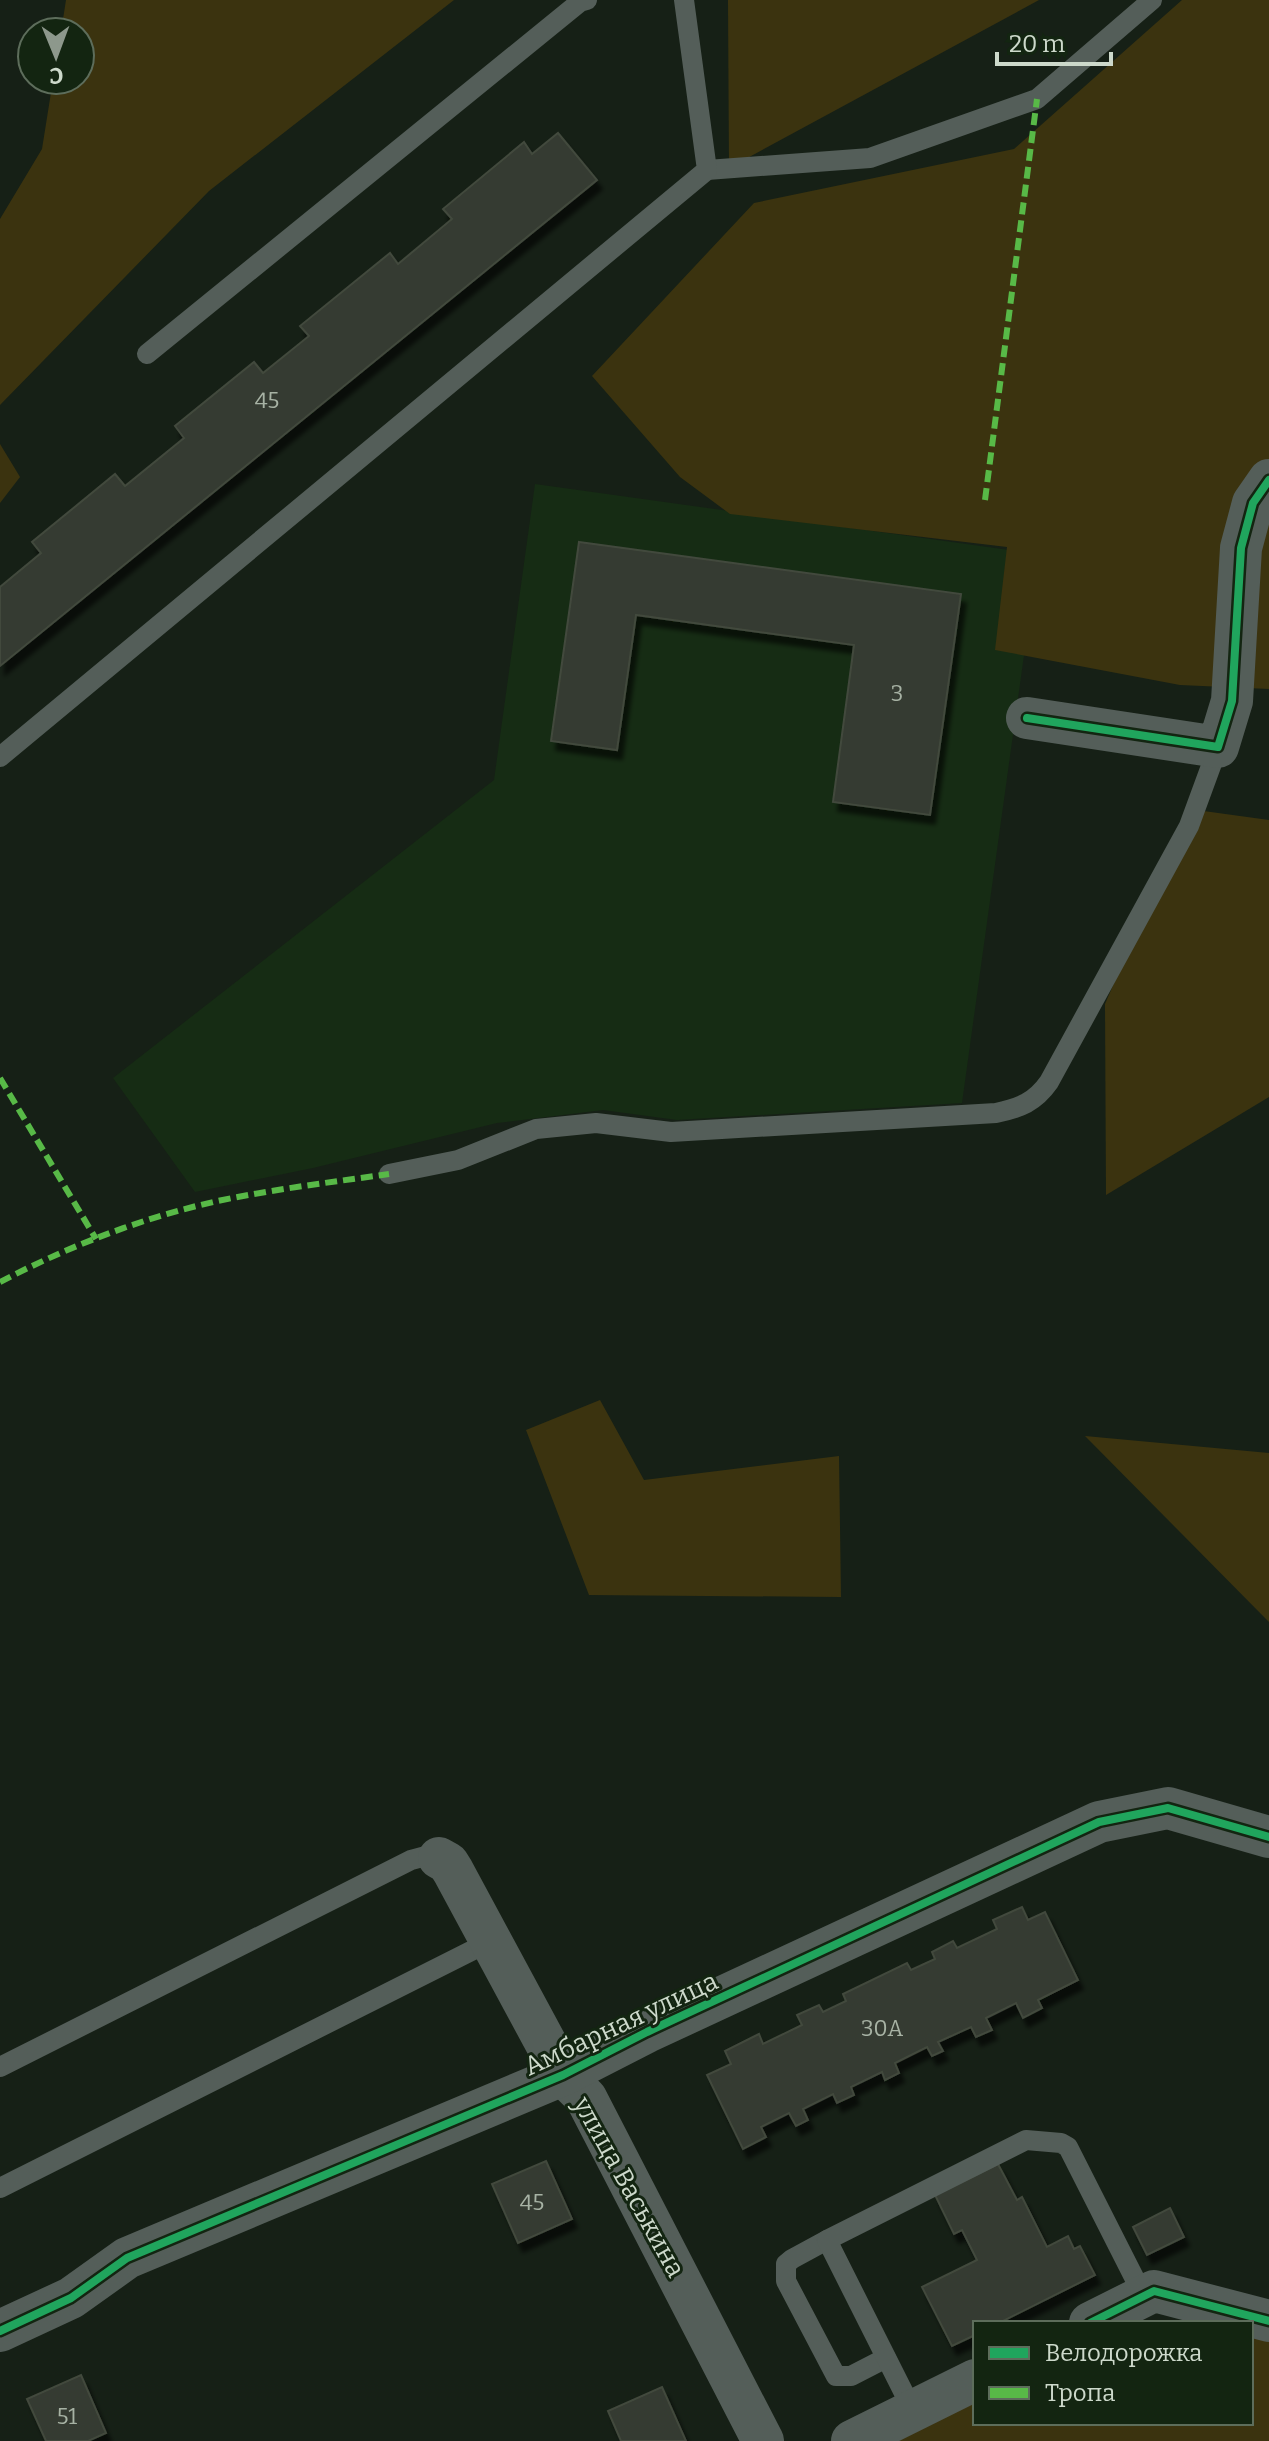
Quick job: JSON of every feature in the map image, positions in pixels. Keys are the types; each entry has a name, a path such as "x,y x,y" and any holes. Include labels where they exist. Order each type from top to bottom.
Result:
{"street":[{"path":"1027,718 1218,747 1232,701 1241,548 1253,503 1269,480"},
{"name":"Амбарная улица","path":"0,2331 71,2298 127,2258 563,2075 647,2032 1099,1822 1168,1808 1269,1837"},
{"name":"улица Васькина","path":"439,1858 448,1863 453,1871 563,2075 586,2098 763,2441"},
{"path":"1094,2321 1154,2291 1269,2321"},
{"path":"852,2441 973,2381"}],"lane":[{"path":"147,354 580,2 587,0"},
{"path":"684,0 707,170"},
{"path":"0,757 707,170 870,158 1037,99 1152,0"},
{"path":"389,1174 458,1160 536,1129 551,1127 596,1123 671,1132 996,1113 1019,1108 1038,1097 1049,1082 1189,826 1218,747"},
{"path":"0,2067 411,1860 426,1856 439,1858"},
{"path":"0,2188 489,1942"},
{"path":"886,2358 851,2376 836,2376 786,2281 786,2264 827,2240 1026,2140 1061,2143 1071,2152 1144,2297"},
{"path":"827,2240 913,2411"}],"shaded area":[{"path":"66,0 454,0 209,191 0,405 0,219 42,149 50,96 96,96 96,16 64,16"},
{"path":"728,0 1039,0 729,168"},
{"path":"1182,0 1269,0 1269,689 1180,685 995,650 1007,547 730,514 680,477 592,376 754,203 1014,149"},
{"path":"0,444 20,477 0,503"},
{"path":"535,484 1038,554 962,1103 677,1120 603,1110 497,1123 313,1168 195,1192 113,1078 494,780"},
{"path":"1189,809 1269,820 1269,1097 1106,1195 1105,1004"},
{"path":"600,1400 644,1480 839,1456 841,1597 589,1595 526,1430"},
{"path":"1085,1436 1269,1453 1269,1622"},
{"path":"1253,2331 1269,2335 1269,2441 862,2441 973,2385 973,2425 1253,2425"}],"building":[{"path":"558,133 597,180 0,666 0,587 41,553 32,542 115,474 125,486 184,438 175,426 254,362 263,373 309,336 300,326 390,253 398,264 452,219 443,209 524,142 532,154"},
{"path":"579,542 961,594 930,815 833,802 854,645 636,615 617,750 551,741"},
{"path":"1022,1907 1028,1920 1045,1912 1078,1980 1038,2000 1042,2008 1023,2018 1016,2003 986,2018 992,2030 976,2037 971,2027 938,2042 943,2051 932,2056 927,2047 895,2063 899,2073 885,2080 882,2072 851,2087 854,2095 837,2103 833,2094 803,2109 808,2120 796,2126 789,2113 761,2127 766,2137 743,2149 707,2075 731,2064 725,2051 759,2034 763,2044 802,2025 797,2015 819,2005 823,2012 846,2001 843,1994 907,1963 911,1970 935,1959 932,1952 953,1941 957,1948 997,1929 993,1920"},
{"path":"546,2161 572,2219 518,2243 492,2184"},
{"path":"998,2164 1017,2200 1022,2197 1047,2247 1068,2236 1074,2249 1080,2246 1095,2275 1003,2321 973,2321 973,2336 952,2346 922,2287 977,2260 962,2230 954,2234 935,2195"},
{"path":"1170,2208 1184,2237 1147,2255 1133,2227"},
{"path":"81,2375 106,2433 88,2441 46,2441 27,2399"},
{"path":"662,2387 686,2441 621,2441 608,2411"}],"marked path":[{"path":"985,500 1037,99"},
{"path":"0,1078 96,1239"},
{"path":"0,1282 58,1254 180,1210 261,1193 389,1174"}],"cycle path":[{"path":"1027,718 1218,747 1232,701 1241,548 1253,503 1269,480"},
{"path":"0,2331 71,2298 127,2258 563,2075 647,2032 1099,1822 1168,1808 1269,1837"},
{"path":"1094,2321 1154,2291 1269,2321"}]}
